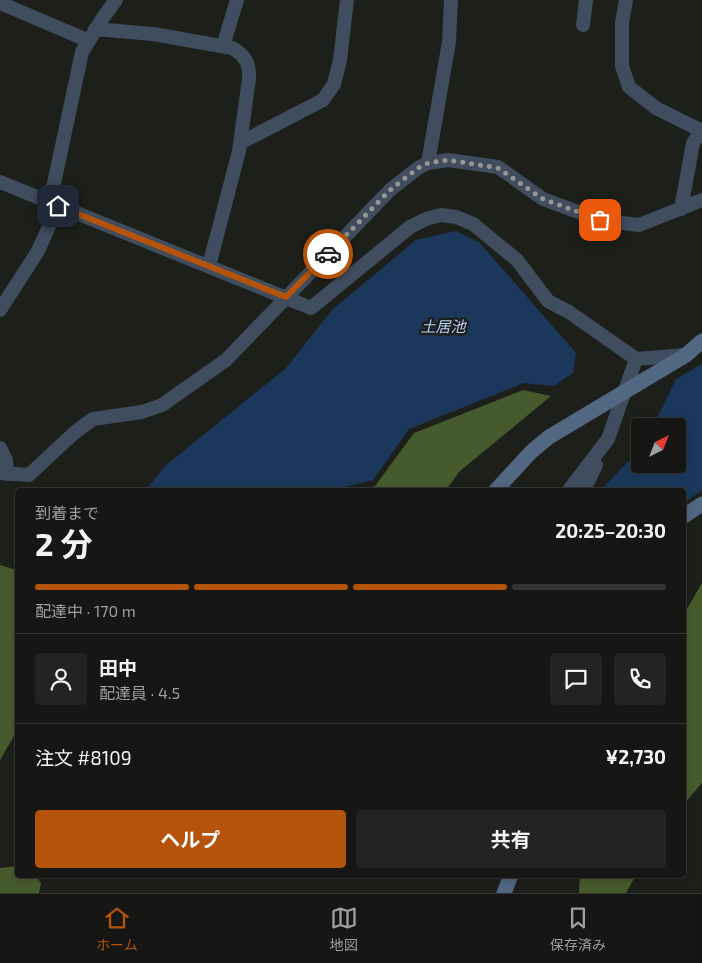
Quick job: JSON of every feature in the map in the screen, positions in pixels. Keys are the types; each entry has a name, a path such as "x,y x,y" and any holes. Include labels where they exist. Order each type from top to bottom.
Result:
{"street":[{"path":"0,309 38,251 54,204 82,52 91,35 116,0"},
{"path":"223,46 237,0"},
{"path":"240,143 323,100 334,84 340,60 347,0"},
{"path":"428,163 449,42 451,0"},
{"path":"583,25 586,0"},
{"path":"626,0 622,23 622,66 629,87 656,108 702,131 694,143 681,209"},
{"path":"0,3 91,35 153,34 223,46 240,52 250,68 240,143 209,266"},
{"path":"0,448 6,460 4,473 29,476 74,433 93,419 142,412 162,405 226,360 390,190 418,168 428,163 448,160 498,168 543,199 600,220 639,225 702,200"},
{"path":"0,182 311,308 410,227 426,218 441,215 456,217 473,224 516,260 548,301 569,312 636,359 686,354"},
{"path":"498,488 531,452 549,438 686,354 702,341"},
{"path":"585,488 608,439 636,359"},
{"path":"571,488 608,439"},
{"path":"686,515 702,504"},
{"path":"504,893 509,878"}],"green space":[{"path":"523,390 551,396 459,472 447,488 368,488 375,486 414,433"},
{"path":"0,565 15,569 15,734 0,760"},
{"path":"702,583 702,783 686,802 686,611"},
{"path":"15,866 15,878 37,878 41,883 39,893 0,893 0,868"},
{"path":"580,878 634,878 626,893 579,893"}],"water":[{"name":"土居池","path":"456,231 479,242 576,353 573,373 554,386 524,383 409,429 373,480 341,488 148,488 165,466 286,368 332,310 416,240"},
{"path":"702,364 702,490 686,502 686,488 603,488 631,458 631,473 686,473 686,418 657,418 676,379"}],"way so far":[{"path":"328,254 390,190 418,168 428,163 448,160 498,168 543,199 600,220"}],"route":[{"path":"58,206 286,297 328,254"}]}
